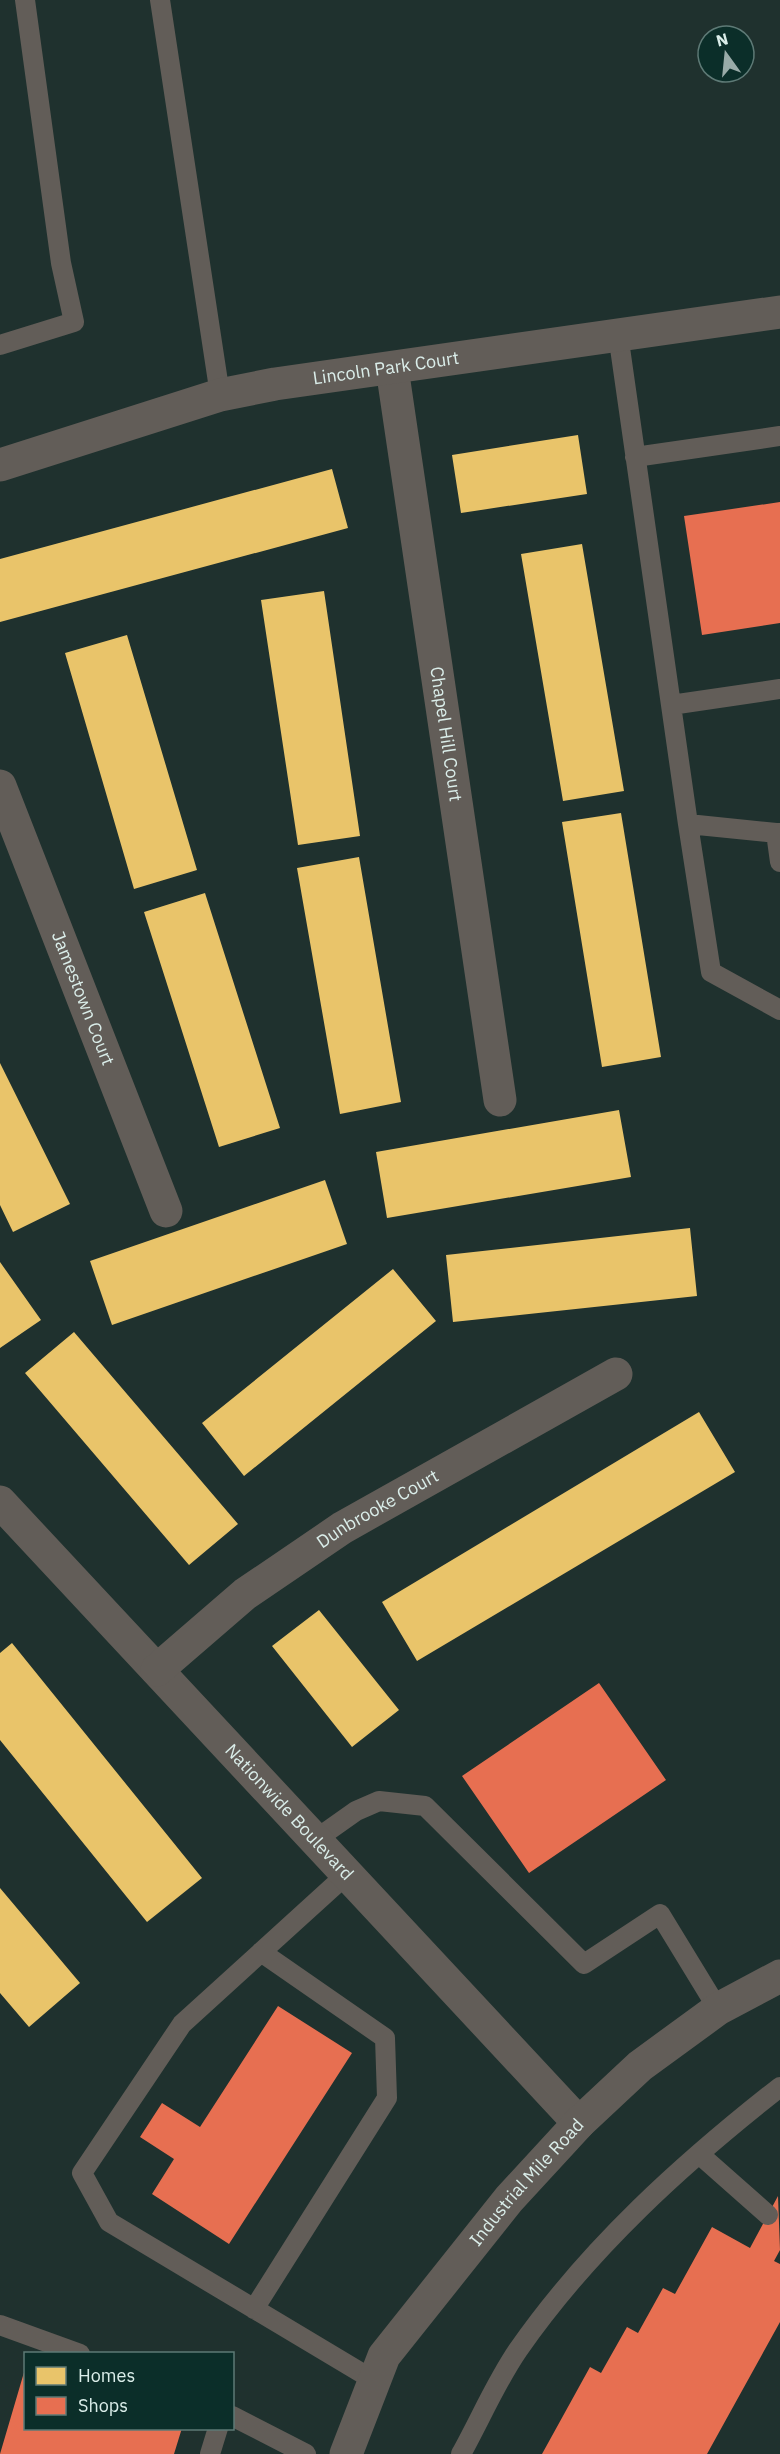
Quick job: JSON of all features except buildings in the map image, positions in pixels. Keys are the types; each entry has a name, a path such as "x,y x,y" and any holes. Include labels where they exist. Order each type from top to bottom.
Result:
{"street":[{"name":"Lincoln Park Court","path":"0,465 220,394 274,384 780,312"},
{"name":"Chapel Hill Court","path":"392,368 500,1100"},
{"name":"Jamestown Court","path":"0,786 166,1211"},
{"name":"Dunbrooke Court","path":"157,1670 245,1594 342,1528 616,1374"},
{"name":"Nationwide Boulevard","path":"0,1502 579,2123"},
{"name":"Industrial Mile Road","path":"346,2454 384,2356 509,2199 579,2123 640,2067 718,2009 780,1976"}],"lane":[{"path":"0,345 74,322 61,263 26,0"},
{"path":"160,0 220,394"},
{"path":"618,334 711,972 780,1010"},
{"path":"635,457 780,436"},
{"path":"671,705 780,689"},
{"path":"688,824 778,833 780,862"},
{"path":"315,1840 356,1811 379,1801 425,1806 584,1964 660,1914 718,2009"},
{"path":"347,1874 182,2024 82,2173 109,2222 375,2381"},
{"path":"254,2309 387,2098 385,2038 261,1952"},
{"path":"461,2454 517,2352 580,2271 662,2186 780,2087"},
{"path":"699,2154 768,2214"},
{"path":"0,2325 74,2352"},
{"path":"234,2417 306,2454"},
{"path":"210,2454 217,2430"}]}
